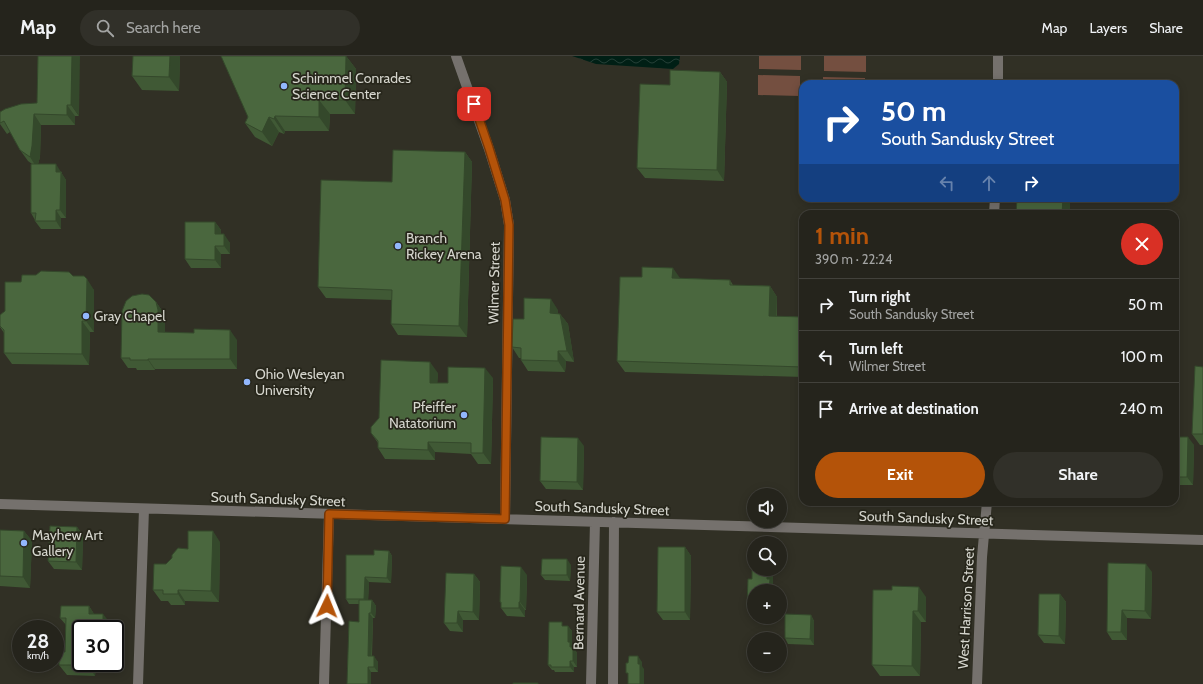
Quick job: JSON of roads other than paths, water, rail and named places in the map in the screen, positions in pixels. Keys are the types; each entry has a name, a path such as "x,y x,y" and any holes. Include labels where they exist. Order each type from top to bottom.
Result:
{"street":[{"name":"Wilmer Street","path":"456,56 489,148 505,200 509,225 505,519"},
{"path":"998,56 998,80"},
{"name":"South Sandusky Street","path":"0,504 1203,540"},
{"name":"West Harrison Street","path":"977,684 981,573 987,506"},
{"path":"138,684 144,509"},
{"path":"324,684 329,514"},
{"name":"Bernard Avenue","path":"591,684 595,522"},
{"path":"613,684 614,522"}],"water":[{"path":"572,56 680,56 679,64 673,69 596,64"}],"place":[{"name":"Schimmel Conrades Science Center","path":"284,86"},
{"name":"Branch Rickey Arena","path":"398,246"},
{"name":"Gray Chapel","path":"86,316"},
{"name":"Ohio Wesleyan University","path":"247,382"},
{"name":"Pfeiffer Natatorium","path":"464,415"},
{"name":"Mayhew Art Gallery","path":"24,543"}]}
